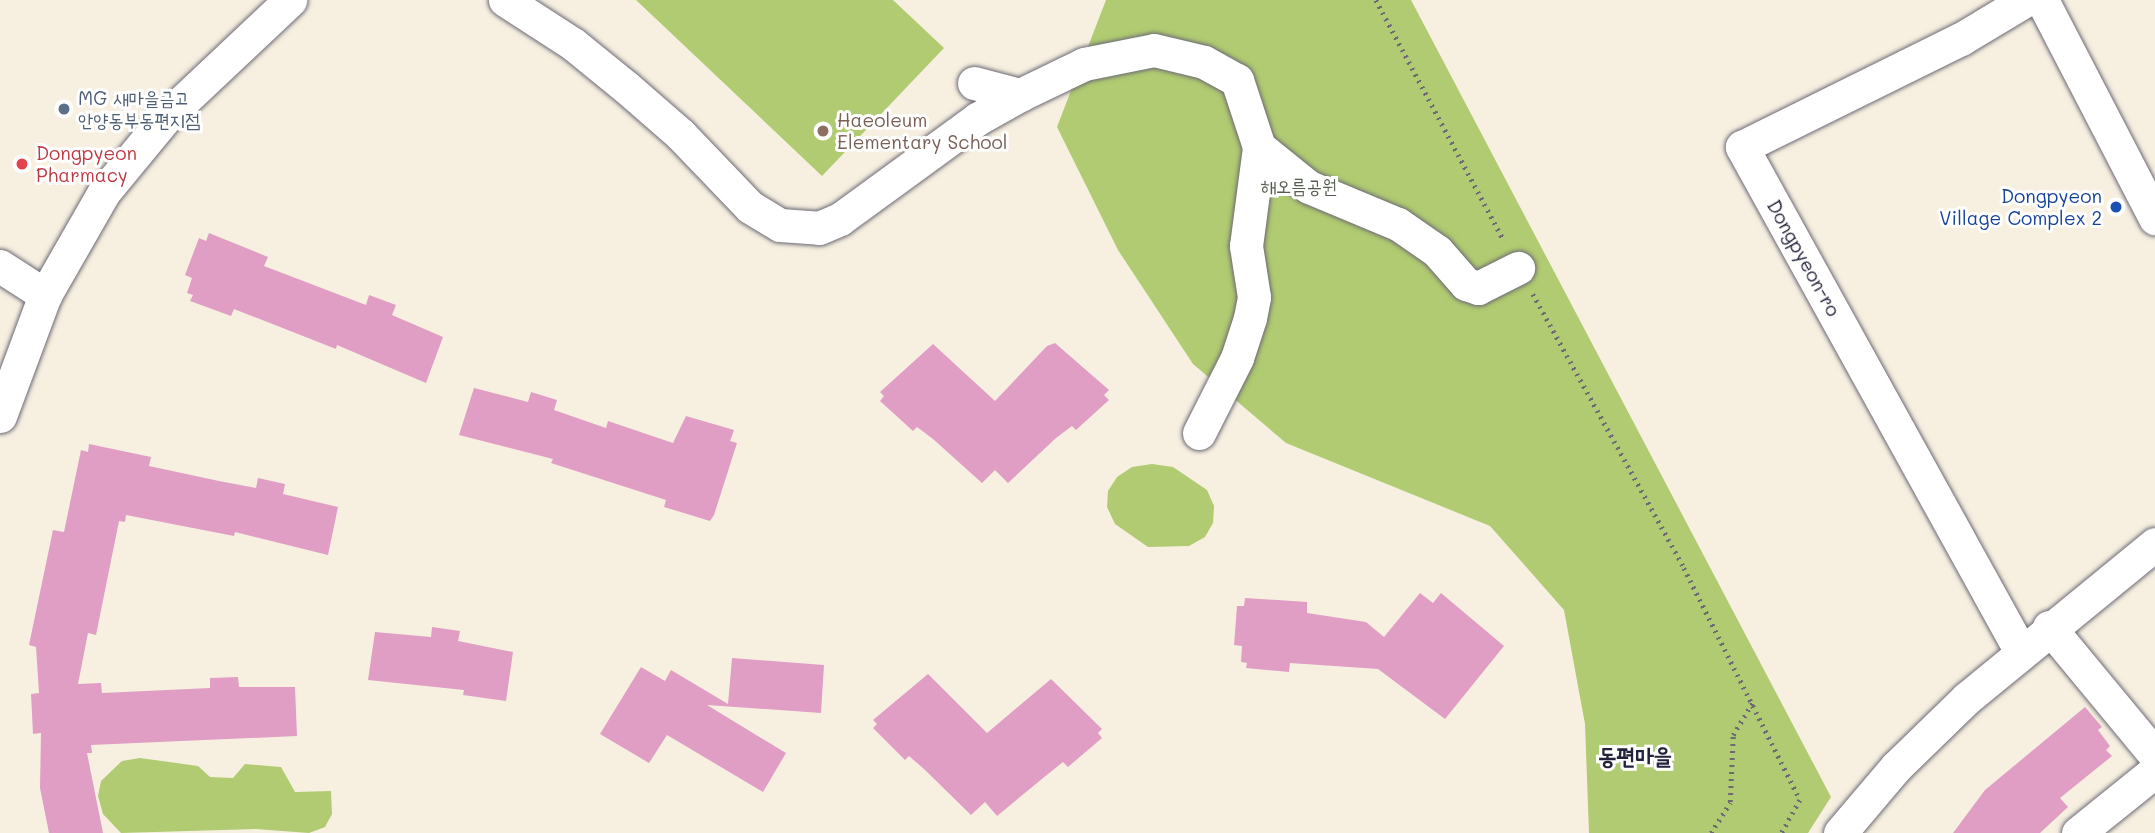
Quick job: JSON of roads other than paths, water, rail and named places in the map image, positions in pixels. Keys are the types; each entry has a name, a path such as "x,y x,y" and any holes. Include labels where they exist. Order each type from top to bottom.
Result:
{"street":[{"path":"0,416 45,295 104,192 165,118 290,0"},
{"path":"505,0 573,44 615,78 680,134 750,207 780,225 819,228 840,219 977,119 1084,64 1154,50 1203,62 1237,80 1259,147 1246,246 1252,307 1237,358 1199,433"},
{"name":"Dongpyeon-ro","path":"2020,650 1742,147 1961,39 2026,0"},
{"path":"2042,0 2155,218"},
{"path":"974,83 1020,96"},
{"path":"1259,147 1309,187 1398,224 1437,251 1466,284 1478,288 1518,268"},
{"path":"0,266 45,295"},
{"path":"1840,833 1896,767 2020,650 2155,544"},
{"path":"2049,626 2155,755"},
{"path":"2078,833 2155,771"}],"place":[{"name":"MG 새마을금고 안양동부동편지점","path":"64,109"},
{"name":"Haeoleum Elementary School","path":"823,131"},
{"name":"Dongpyeon Pharmacy","path":"22,164"},
{"name":"Dongpyeon Village Complex 2","path":"2116,207"}],"district":[{"name":"동편마을","path":"1635,755"}],"park label":[{"name":"해오름공원","path":"1299,186"}]}
